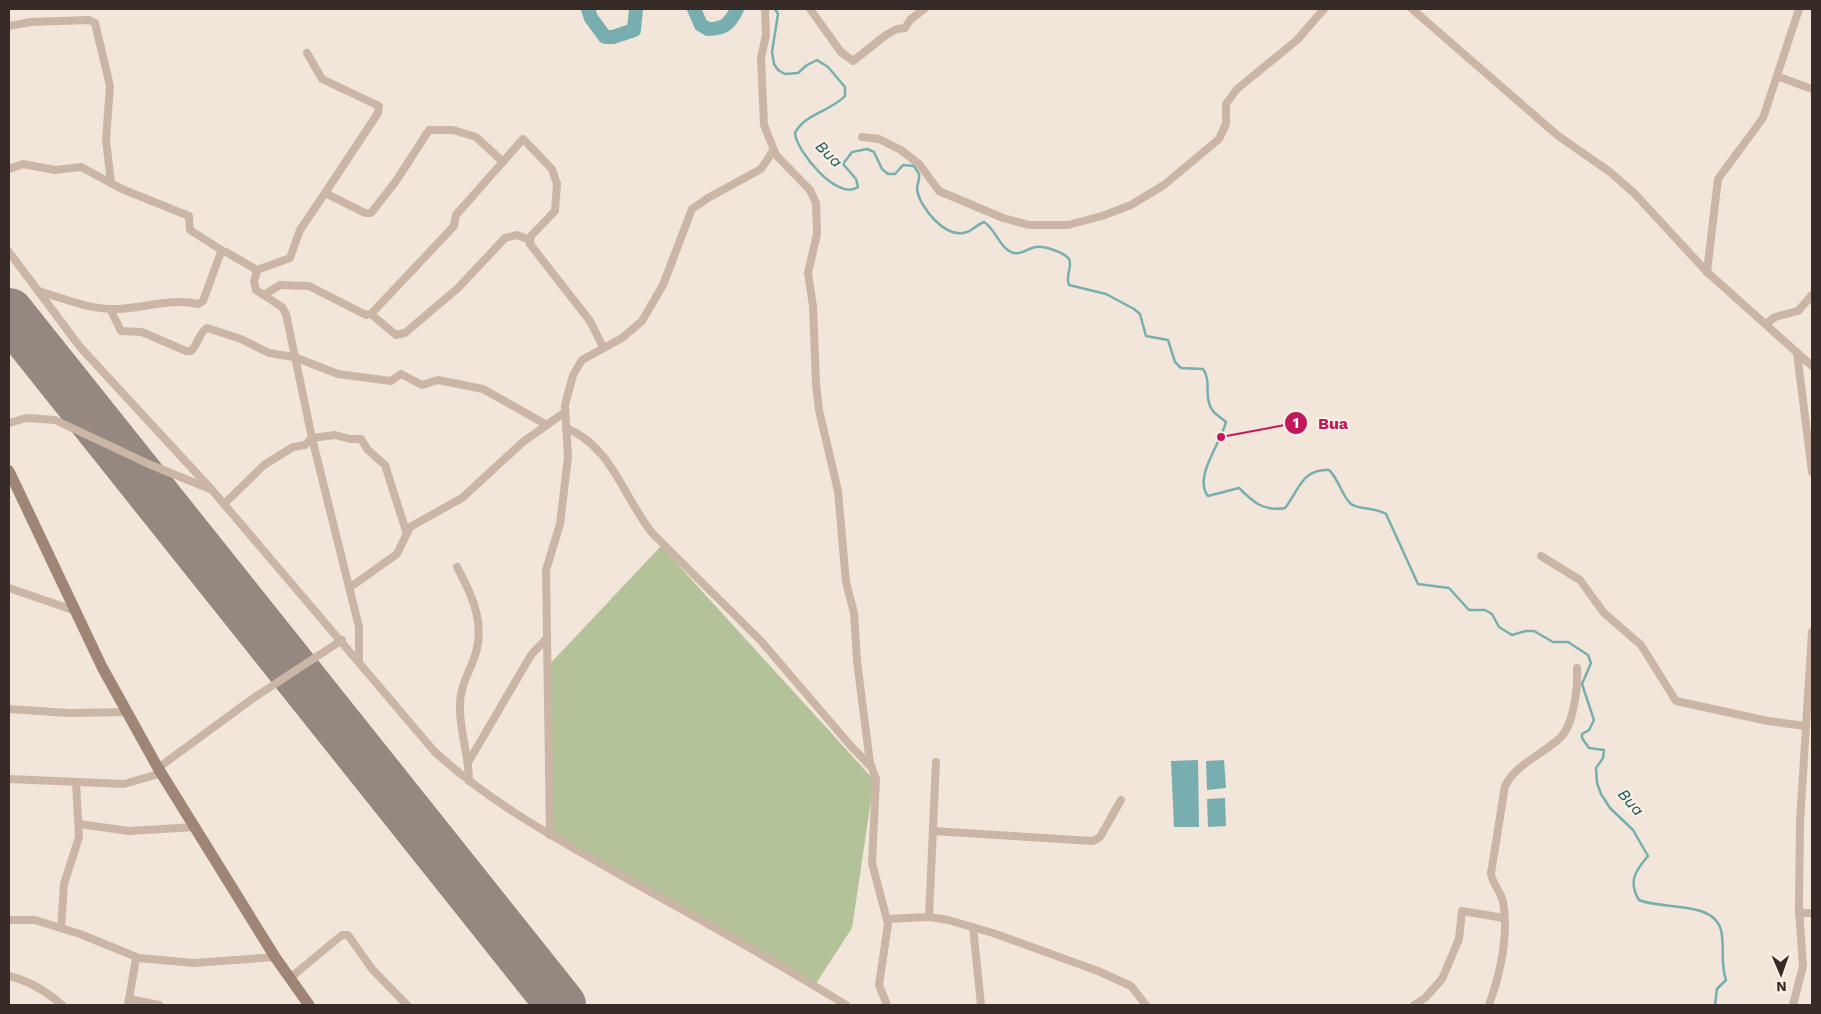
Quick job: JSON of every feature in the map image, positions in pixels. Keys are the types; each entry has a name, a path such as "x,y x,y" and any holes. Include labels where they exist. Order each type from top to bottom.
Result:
{"street":[{"path":"765,9 766,35 761,58 761,94 764,125 773,150 810,190 816,204 817,234 808,273 813,306 816,384 819,410 838,491 846,582 854,614 857,661 870,766 876,779 872,863 887,919 879,985 886,1005"},
{"path":"810,9 841,52 853,61 897,28 905,28 911,19 924,9"},
{"path":"862,137 879,139 901,150 920,165 938,192 1002,218 1030,225 1068,224 1102,216 1131,205 1164,185 1218,139 1226,124 1226,104 1237,89 1296,40 1324,9"},
{"path":"1412,9 1557,135 1610,172 1635,194 1707,272 1812,366"},
{"path":"1707,272 1718,179 1763,118 1799,9"},
{"path":"9,26 31,22 90,20 95,23 110,86 106,140 111,183"},
{"path":"9,169 23,164 56,170 81,166 111,183 187,215 190,218 190,230 257,270 290,258 300,230 378,113 379,106 322,79 307,52"},
{"path":"1776,76 1812,90"},
{"path":"325,193 365,212 371,212 396,181 428,130 453,130 476,137 503,162"},
{"path":"264,296 280,285 308,286 366,315 371,314 454,226 456,215 523,139 554,173 556,184 555,211 530,240"},
{"path":"550,835 546,570 560,524 568,457 565,412 567,394 577,366 582,360 602,347 622,338 642,321 663,285 692,209 761,169 773,150"},
{"path":"371,314 396,335 405,333 458,288 505,238 517,235 530,240"},
{"path":"530,240 531,246 590,320 602,347"},
{"path":"38,291 84,305 110,309 179,301 201,303 223,251"},
{"path":"9,252 80,347 212,490 342,640 434,752 469,781 518,816 846,1005"},
{"path":"257,270 254,286 256,290 282,308 286,314 312,438 360,633 359,661"},
{"path":"1766,324 1775,317 1798,311 1812,295"},
{"path":"110,309 121,331 142,332 186,351 194,349 203,330 207,328 241,339 269,353 294,357 338,374 391,381 401,374 422,386 438,380 466,384 505,399 547,424"},
{"path":"1797,353 1812,472"},
{"path":"349,588 397,554 402,547 406,531 410,526 462,498 523,442 565,412"},
{"path":"9,423 26,418 56,420 151,465 212,490"},
{"path":"566,428 585,438 596,449 619,479 644,524 761,642 850,746 870,766"},
{"path":"224,504 264,465 293,447 304,445 312,438 335,435 364,441 368,450 385,465 406,531"},
{"path":"9,472 127,712 160,770 275,957 309,1005"},
{"path":"1541,556 1580,580 1604,612 1641,645 1676,701 1808,728"},
{"path":"457,567 474,599 479,632 478,650 460,695 460,707 469,760 469,781"},
{"path":"9,588 76,611"},
{"path":"1793,1005 1803,966 1799,912 1812,632"},
{"path":"469,760 531,654 547,638"},
{"path":"9,779 124,784 160,770 252,699 342,640"},
{"path":"1490,1005 1499,968 1504,918 1503,901 1492,879 1492,873 1505,786 1516,771 1561,737 1568,725 1578,687 1577,668"},
{"path":"9,710 127,712"},
{"path":"929,917 936,762"},
{"path":"61,928 64,884 79,837 76,782"},
{"path":"933,831 1093,841 1100,837 1121,800"},
{"path":"79,824 129,831 195,827"},
{"path":"1414,1005 1425,998 1442,979 1459,939 1462,911 1504,918"},
{"path":"1799,912 1812,913"},
{"path":"887,919 929,917 973,927 1098,970 1131,986 1146,1005"},
{"path":"9,920 35,920 121,950 136,958 194,963 275,957"},
{"path":"973,927 981,1005"},
{"path":"290,978 342,935 348,935 372,969 407,1005"},
{"path":"136,958 129,1002 159,1005"},
{"path":"9,976 32,983 47,991 62,1005"}],"green space":[{"path":"661,546 874,780 852,928 815,985 552,836 547,667"}],"water":[{"path":"1198,760 1199,827 1174,827 1171,761"},
{"path":"1224,760 1226,788 1207,790 1206,761"},
{"path":"1225,798 1226,826 1208,827 1207,799"}],"waterway":[{"name":"Bua","path":"588,9 591,18 605,37 613,37 634,30 636,9"},
{"name":"Bua","path":"694,9 701,25 708,29 726,25 737,9"},
{"name":"Bua","path":"775,9 778,14 772,52 774,64 778,70 785,74 798,73 807,65 817,60 828,67 845,87 845,96 805,121 795,133 802,151 819,172 840,187 850,190 858,187 856,179 843,164 852,152 867,149 874,152 882,169 888,174 895,174 903,165 914,166 919,174 917,189 919,196 928,213 942,227 959,233 967,232 984,222 1009,251 1020,253 1033,248 1044,247 1063,254 1070,262 1069,285 1106,294 1134,309 1140,314 1146,336 1168,340 1175,362 1181,368 1203,369 1207,379 1210,406 1226,422 1206,470 1204,488 1208,496 1239,488 1259,505 1271,509 1285,508 1307,477 1320,470 1329,470 1351,504 1386,514 1418,584 1449,588 1469,610 1485,610 1492,614 1499,627 1512,635 1534,631 1553,642 1568,642 1588,655 1591,663 1582,684 1594,720 1589,730 1582,734 1582,738 1589,748 1604,750 1603,758 1596,768 1597,783 1601,794 1610,808 1633,830 1648,856 1635,877 1634,888 1636,894 1639,900 1697,910 1708,914 1716,921 1721,930 1723,967 1726,980 1717,989 1715,1005"}],"runway":[{"path":"9,313 561,1005"}],"place":[{"name":"Bua","path":"1221,437"}]}
